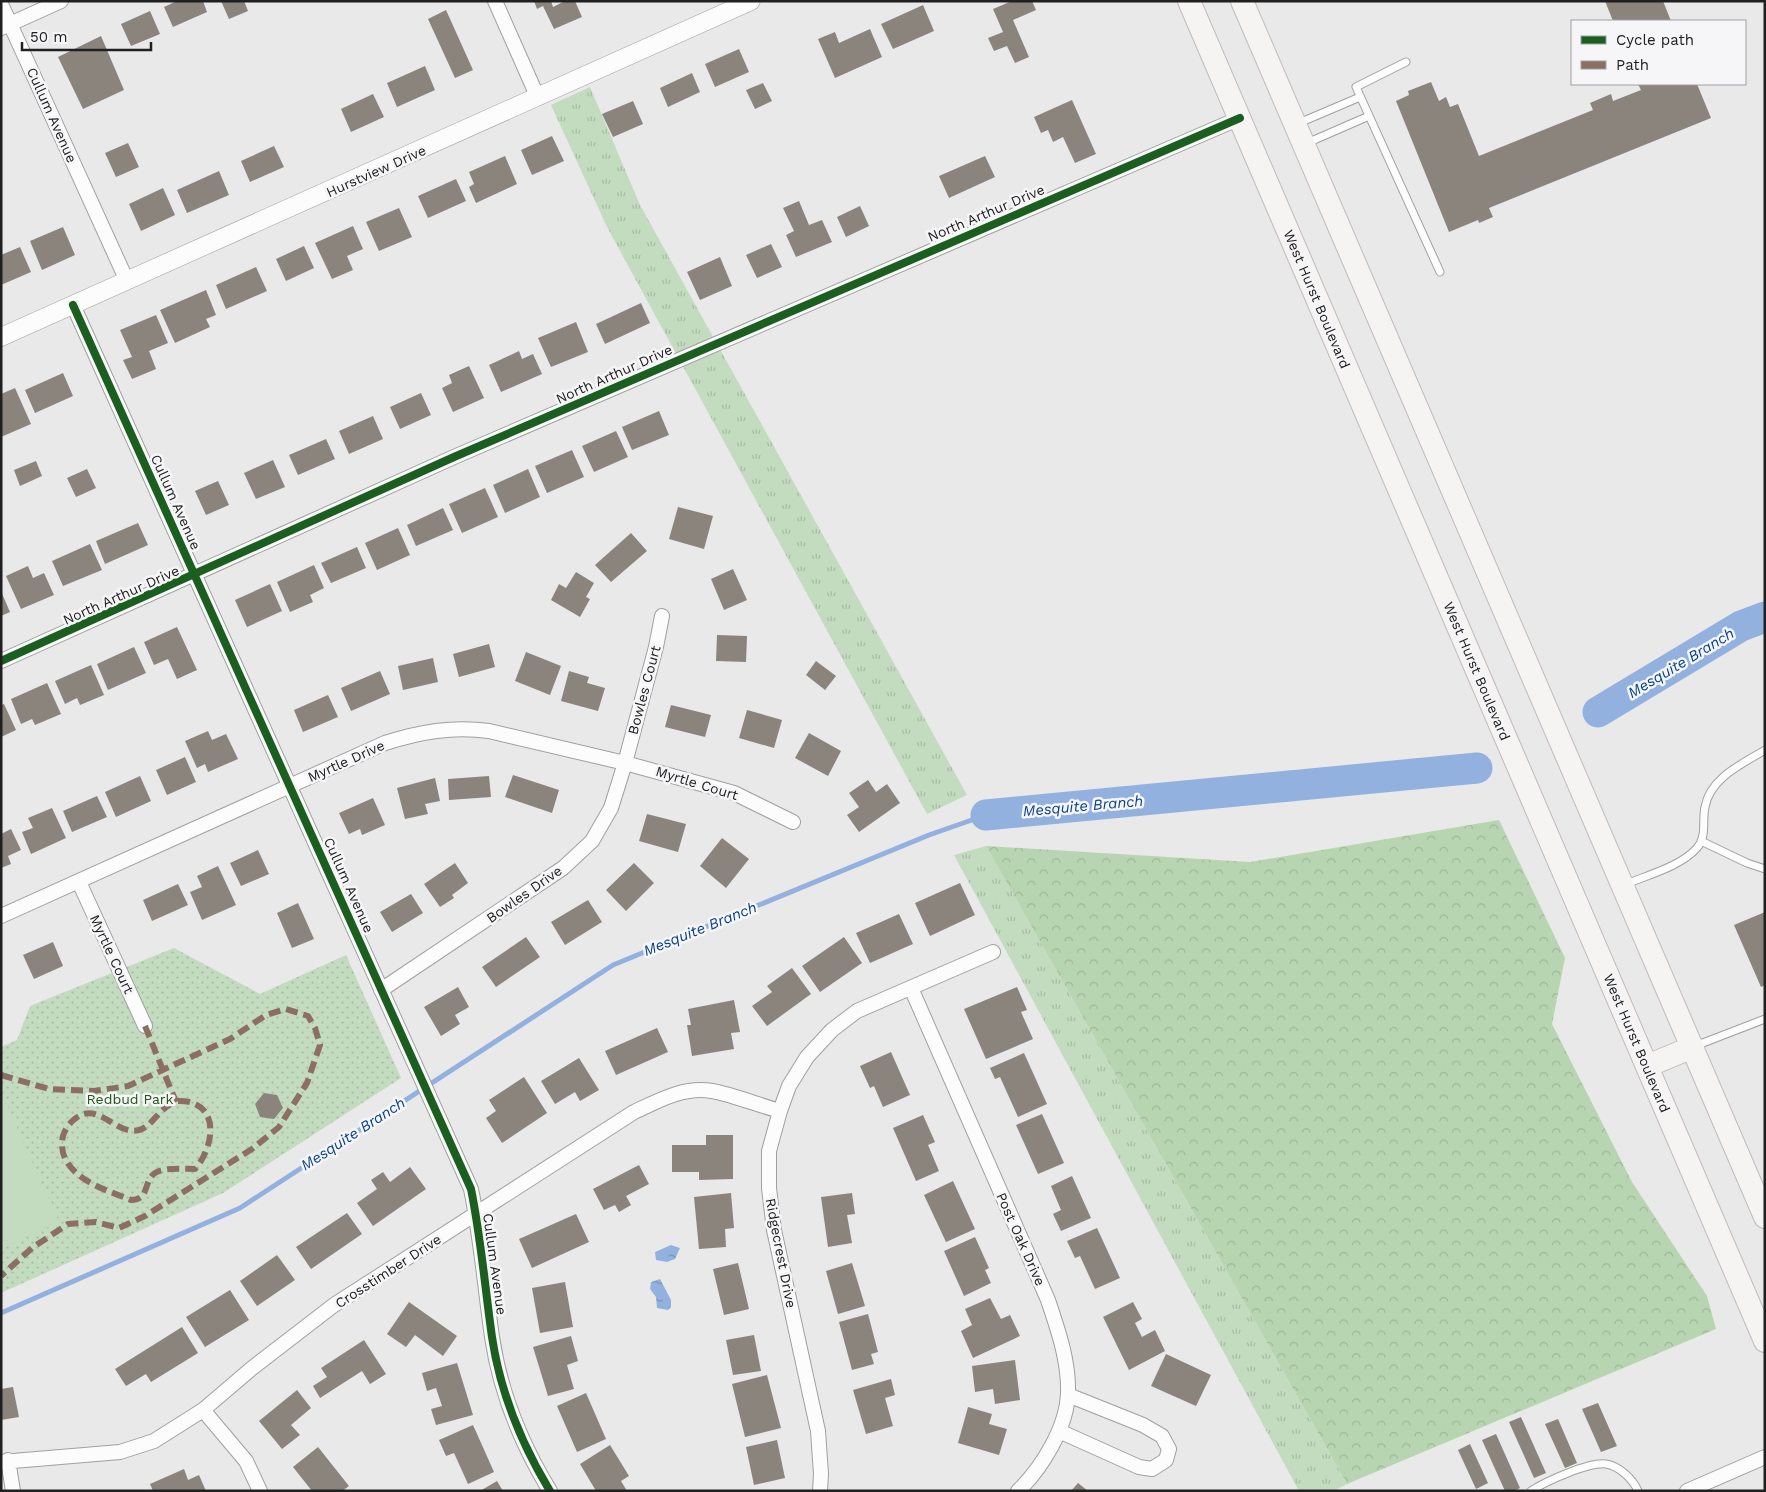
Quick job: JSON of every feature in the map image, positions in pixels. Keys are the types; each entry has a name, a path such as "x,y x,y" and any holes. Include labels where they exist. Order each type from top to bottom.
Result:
{"main road":[{"name":"West Hurst Boulevard","path":"1189,1 1765,1341"},
{"path":"1242,1 1765,1217"},
{"path":"1647,1066 1693,1047"}],"street":[{"path":"6,26 61,1"},
{"path":"495,1 538,98"},
{"name":"Hurstview Drive","path":"1,337 751,1"},
{"name":"Cullum Avenue","path":"1,4 6,26 127,281"},
{"name":"North Arthur Drive","path":"1,662 454,458 1240,118"},
{"name":"Cullum Avenue","path":"74,305 439,1121 459,1158 471,1190 476,1214 492,1339 502,1378 513,1415 529,1454 550,1491"},
{"name":"Bowles Court","path":"625,763 656,647 662,616"},
{"name":"Myrtle Drive","path":"1,916 80,882 290,785 386,743 419,732 468,728 489,731 625,763"},
{"name":"Myrtle Court","path":"625,763 734,794 793,822"},
{"name":"Bowles Drive","path":"381,990 548,878 592,842 611,808 625,763"},
{"name":"Myrtle Court","path":"80,882 145,1026"},
{"name":"Ridgecrest Drive","path":"820,1491 821,1474 818,1430 774,1230 769,1188 770,1151 780,1111 790,1086 807,1057 832,1030 856,1011 992,952"},
{"name":"Post Oak Drive","path":"911,988 1048,1300 1062,1345 1068,1395 1059,1431 1030,1479 1018,1491"},
{"name":"Crosstimber Drive","path":"5,1461 120,1452 154,1441 203,1410 250,1368 334,1305 634,1112 664,1098 686,1092 711,1091 780,1111"},
{"path":"1059,1431 1139,1466 1152,1469 1166,1460 1169,1449 1162,1436 1143,1425 1068,1395"},
{"path":"203,1410 246,1461 260,1491"},
{"path":"1687,1491 1765,1457"},
{"path":"5,1461 13,1491"}],"lane":[{"path":"1406,62 1356,87 1440,272"},
{"path":"1300,134 1360,97"},
{"path":"1300,134 1369,116"},
{"path":"1623,886 1673,864 1698,847 1703,835 1705,806 1716,785 1725,774 1765,750"},
{"path":"1700,841 1747,863 1765,868"},
{"path":"1693,1047 1765,1019"},
{"path":"1531,1491 1543,1483 1582,1468 1606,1464 1622,1471 1635,1483 1638,1491"}],"green space":[{"path":"590,87 640,205 967,795 927,814 607,227 551,105"},
{"path":"1499,820 1565,958 1552,1024 1632,1182 1707,1296 1716,1329 1347,1484 986,846 1250,862"},
{"path":"986,846 1347,1484 1333,1491 1299,1491 954,855"},
{"name":"Redbud Park","path":"174,948 260,994 346,955 401,1078 223,1193 1,1293 1,1047 17,1040 30,1006"},
{"path":"1,1092 59,1222 1,1249"}],"water":[{"path":"671,1245 680,1248 675,1259 667,1262 656,1260 655,1252"},
{"path":"660,1279 671,1300 671,1307 668,1310 657,1308 656,1297 650,1289 651,1282"}],"building":[{"path":"177,1 203,1 207,12 173,27 164,7"},
{"path":"221,1 244,1 248,11 229,19"},
{"path":"534,1 551,1 553,7 565,1 575,1 582,17 554,29 543,6 537,9"},
{"path":"1012,1 1032,1 1036,10 1013,20 1029,57 1015,63 1007,46 994,51 988,38 1003,32 993,9"},
{"path":"1605,1 1663,1 1671,20 1613,20"},
{"path":"923,5 934,31 893,49 881,24"},
{"path":"446,10 473,70 455,78 428,19"},
{"path":"150,11 160,34 131,46 121,24"},
{"path":"870,29 882,57 835,78 818,39 835,32 839,43"},
{"path":"101,36 124,90 83,109 58,57"},
{"path":"739,49 749,72 715,87 705,64"},
{"path":"425,66 435,90 397,107 387,83"},
{"path":"692,73 700,92 668,107 660,88"},
{"path":"1431,82 1439,101 1446,97 1450,107 1458,104 1479,156 1593,110 1590,103 1611,94 1613,101 1641,90 1638,85 1697,85 1711,118 1489,208 1493,217 1479,223 1478,220 1449,232 1396,101 1409,95 1408,91"},
{"path":"763,83 772,101 755,109 746,90"},
{"path":"373,94 384,117 351,132 341,109"},
{"path":"1072,100 1096,154 1075,163 1063,137 1053,142 1048,130 1041,133 1034,117"},
{"path":"633,101 643,124 613,137 602,114"},
{"path":"552,136 564,161 532,175 521,150"},
{"path":"128,143 139,167 116,177 105,153"},
{"path":"274,146 284,167 250,182 241,161"},
{"path":"505,156 517,184 476,203 469,187 474,184 469,172"},
{"path":"985,156 995,177 949,198 939,176"},
{"path":"219,171 229,195 187,213 177,190"},
{"path":"456,179 466,201 428,218 418,196"},
{"path":"163,188 175,215 141,231 129,204"},
{"path":"799,201 809,225 822,220 832,242 796,257 786,235 794,231 783,208"},
{"path":"860,206 869,226 846,237 837,217"},
{"path":"399,208 412,237 379,251 366,222"},
{"path":"353,226 363,249 347,256 353,270 332,279 315,243"},
{"path":"63,227 75,255 42,270 30,241"},
{"path":"771,244 782,267 757,278 746,255"},
{"path":"304,246 314,268 286,281 276,259"},
{"path":"20,247 31,272 1,285 1,255"},
{"path":"720,257 732,286 700,300 687,272"},
{"path":"256,267 267,291 226,309 216,285"},
{"path":"206,290 216,315 206,319 210,327 175,343 160,310"},
{"path":"641,303 650,323 605,344 596,324"},
{"path":"156,315 168,343 149,351 156,369 132,379 123,360 132,357 120,330"},
{"path":"576,322 588,352 551,367 538,338"},
{"path":"519,351 522,359 533,354 542,374 501,392 489,365"},
{"path":"469,366 484,398 453,412 442,388 452,383 449,375"},
{"path":"63,373 73,396 35,413 25,390"},
{"path":"15,388 31,424 1,437 1,394"},
{"path":"421,393 431,415 400,429 390,407"},
{"path":"659,411 669,435 632,450 622,427"},
{"path":"373,416 383,439 349,454 339,431"},
{"path":"616,431 628,457 594,472 582,446"},
{"path":"326,439 335,459 298,475 289,455"},
{"path":"572,450 584,477 547,493 535,466"},
{"path":"273,460 285,487 256,499 244,473"},
{"path":"36,461 42,476 20,486 14,470"},
{"path":"87,469 96,488 76,497 67,478"},
{"path":"528,469 540,497 505,513 493,485"},
{"path":"218,481 229,505 206,515 195,491"},
{"path":"485,488 498,517 462,533 449,504"},
{"path":"678,507 713,516 704,549 669,539"},
{"path":"443,508 453,530 416,546 407,525"},
{"path":"138,523 148,545 105,564 96,541"},
{"path":"398,528 410,555 377,570 365,543"},
{"path":"631,533 647,551 611,582 595,565"},
{"path":"90,544 102,570 63,586 52,561"},
{"path":"357,547 366,568 331,583 321,563"},
{"path":"314,565 324,588 310,595 313,602 290,612 277,582"},
{"path":"28,566 33,578 44,573 54,595 21,609 6,576"},
{"path":"733,569 747,600 724,610 711,579"},
{"path":"576,572 594,583 586,597 590,599 580,617 551,600 559,584 566,588"},
{"path":"270,584 282,611 247,627 235,600"},
{"path":"1,591 10,612 1,616"},
{"path":"177,627 197,670 177,679 168,659 154,665 144,642"},
{"path":"717,635 747,636 746,662 716,661"},
{"path":"489,644 495,667 459,677 453,654"},
{"path":"134,647 146,673 108,690 97,664"},
{"path":"526,652 561,666 550,695 515,681"},
{"path":"433,658 438,682 403,690 398,666"},
{"path":"816,661 836,676 825,690 806,675"},
{"path":"91,665 104,695 80,705 77,698 65,704 55,681"},
{"path":"380,671 390,694 351,711 341,688"},
{"path":"569,671 589,677 587,683 605,688 598,711 561,701"},
{"path":"47,683 61,714 35,725 32,719 21,724 11,699"},
{"path":"328,695 338,717 303,732 294,710"},
{"path":"4,704 16,730 1,737 1,705"},
{"path":"671,705 711,715 705,737 665,727"},
{"path":"747,710 782,720 774,748 739,738"},
{"path":"208,731 212,740 226,734 238,759 208,772 205,764 197,768 185,741"},
{"path":"809,733 841,751 828,776 795,758"},
{"path":"185,757 196,782 167,795 156,770"},
{"path":"513,775 559,790 552,813 505,797"},
{"path":"140,776 151,801 116,817 105,792"},
{"path":"489,776 491,797 449,800 448,779"},
{"path":"435,778 440,801 425,804 428,814 405,819 397,788"},
{"path":"868,780 876,792 887,784 900,803 859,832 847,815 859,807 849,793"},
{"path":"97,796 107,817 72,832 63,811"},
{"path":"373,798 385,825 362,835 360,829 349,834 339,813"},
{"path":"52,808 66,838 31,854 22,832 33,828 28,818"},
{"path":"647,814 686,824 678,852 639,841"},
{"path":"11,829 21,850 8,856 11,864 1,868 1,834"},
{"path":"722,838 749,859 726,888 700,866"},
{"path":"258,850 269,874 241,886 230,863"},
{"path":"455,863 468,883 452,895 454,898 440,907 424,884"},
{"path":"634,863 654,883 626,911 606,890"},
{"path":"218,866 236,905 202,920 190,892 202,887 197,876"},
{"path":"960,883 975,915 930,936 915,903"},
{"path":"178,884 188,905 152,921 143,900"},
{"path":"411,894 423,913 392,932 380,912"},
{"path":"588,900 602,922 565,945 551,922"},
{"path":"298,903 314,939 292,948 277,913"},
{"path":"1765,912 1765,985 1761,987 1734,925"},
{"path":"899,914 913,944 870,963 856,933"},
{"path":"526,937 540,957 496,987 482,967"},
{"path":"844,937 862,963 820,992 802,966"},
{"path":"53,942 63,966 34,979 23,955"},
{"path":"792,968 811,994 767,1026 752,1006 772,992 767,986"},
{"path":"458,987 469,1007 455,1015 460,1024 441,1036 424,1007"},
{"path":"1017,987 1027,1010 1021,1012 1033,1039 986,1059 964,1009"},
{"path":"734,1000 740,1032 731,1033 734,1049 692,1056 687,1025 691,1025 688,1009"},
{"path":"657,1028 668,1052 616,1075 605,1051"},
{"path":"891,1052 910,1095 883,1107 874,1086 870,1088 860,1066"},
{"path":"1024,1053 1047,1104 1018,1117 1000,1077 995,1079 990,1068"},
{"path":"579,1058 599,1090 580,1101 575,1092 555,1104 541,1081"},
{"path":"524,1077 547,1113 502,1143 486,1118 496,1111 489,1100"},
{"path":"264,1093 277,1095 283,1108 274,1119 260,1117 255,1104"},
{"path":"1042,1114 1064,1163 1038,1174 1016,1125"},
{"path":"923,1115 935,1142 928,1145 939,1171 916,1181 893,1128"},
{"path":"706,1135 733,1135 733,1179 699,1180 699,1172 672,1172 672,1145 706,1145"},
{"path":"639,1165 649,1184 626,1196 631,1205 619,1212 615,1205 604,1210 593,1189"},
{"path":"410,1167 426,1189 373,1226 357,1203 377,1189 371,1180 383,1172 390,1182"},
{"path":"1072,1176 1091,1218 1061,1231 1053,1214 1061,1210 1051,1186"},
{"path":"953,1181 975,1229 946,1242 924,1195"},
{"path":"731,1193 734,1228 725,1229 726,1247 699,1249 694,1197"},
{"path":"852,1193 855,1214 847,1215 852,1243 828,1247 821,1197"},
{"path":"347,1213 362,1234 311,1269 296,1247"},
{"path":"576,1214 589,1242 532,1268 519,1239"},
{"path":"1097,1228 1120,1278 1095,1289 1080,1256 1075,1258 1067,1241"},
{"path":"975,1237 989,1268 985,1270 991,1283 964,1296 944,1251"},
{"path":"277,1255 295,1280 257,1306 240,1281"},
{"path":"738,1263 749,1309 724,1315 713,1269"},
{"path":"852,1263 865,1306 838,1314 826,1271"},
{"path":"565,1282 573,1327 540,1333 532,1288"},
{"path":"230,1290 249,1320 205,1347 186,1317"},
{"path":"990,1298 1001,1319 1010,1315 1020,1336 973,1358 961,1331 972,1325 965,1309"},
{"path":"409,1302 457,1336 443,1356 415,1335 406,1347 387,1334"},
{"path":"1133,1302 1142,1319 1135,1323 1142,1337 1155,1330 1165,1351 1129,1370 1103,1317"},
{"path":"868,1314 878,1352 871,1354 874,1364 852,1370 839,1322"},
{"path":"182,1327 198,1353 151,1382 146,1374 126,1386 115,1369"},
{"path":"754,1335 761,1371 733,1375 726,1340"},
{"path":"571,1336 578,1361 567,1365 574,1389 548,1396 533,1347"},
{"path":"364,1340 386,1374 370,1384 362,1371 320,1398 313,1386 327,1377 321,1368"},
{"path":"1166,1354 1211,1375 1196,1406 1151,1386"},
{"path":"1015,1360 1020,1400 995,1404 993,1389 975,1392 972,1366"},
{"path":"457,1363 473,1415 436,1425 431,1409 442,1406 436,1388 427,1391 422,1373"},
{"path":"767,1375 781,1428 745,1437 732,1384"},
{"path":"891,1379 895,1395 885,1398 893,1426 866,1434 853,1390"},
{"path":"13,1387 19,1417 1,1420 1,1389"},
{"path":"297,1390 311,1408 291,1425 300,1435 282,1449 259,1421"},
{"path":"586,1393 606,1439 577,1452 557,1406"},
{"path":"1598,1403 1617,1446 1601,1452 1582,1409"},
{"path":"968,1407 992,1414 989,1424 1007,1429 999,1455 958,1443"},
{"path":"1521,1417 1546,1473 1534,1478 1509,1422"},
{"path":"1558,1419 1577,1463 1565,1468 1545,1424"},
{"path":"473,1425 494,1472 468,1484 454,1453 446,1456 439,1440"},
{"path":"1496,1434 1520,1488 1514,1491 1505,1491 1482,1440"},
{"path":"777,1440 785,1478 754,1485 746,1447"},
{"path":"1470,1444 1488,1483 1476,1489 1458,1450"},
{"path":"610,1445 629,1476 621,1481 627,1491 596,1491 580,1464"},
{"path":"318,1447 349,1486 342,1491 312,1491 293,1467"},
{"path":"184,1469 188,1480 199,1475 206,1491 153,1491 150,1484"},
{"path":"497,1481 503,1491 480,1491"},
{"path":"1078,1483 1088,1491 1071,1491"}],"waterway":[{"name":"Mesquite Branch","path":"1598,712 1741,626 1765,617"},
{"name":"Mesquite Branch","path":"986,815 1477,768"},
{"name":"Mesquite Branch","path":"1,1313 240,1208 613,965 929,835 986,815"}],"marked path":[{"path":"1,1075 49,1089 94,1091 128,1086 230,1039 266,1015 286,1009 308,1016 315,1028 320,1045 307,1083 279,1127 252,1149 145,1216 119,1228 96,1222 68,1224 32,1248 1,1276"},
{"path":"145,1026 176,1102"},
{"path":"178,1101 192,1103 201,1108 207,1116 210,1126 207,1148 195,1169 169,1169 155,1173 151,1176 141,1197 131,1200 105,1190 79,1176 65,1159 62,1149 63,1136 68,1126 76,1118 84,1114 92,1114 131,1131 139,1130 149,1125 161,1112 178,1101"}],"cycle path":[{"path":"1,661 454,457 1240,118"},
{"path":"73,305 471,1189 492,1337 506,1397 521,1436 550,1491"}]}
